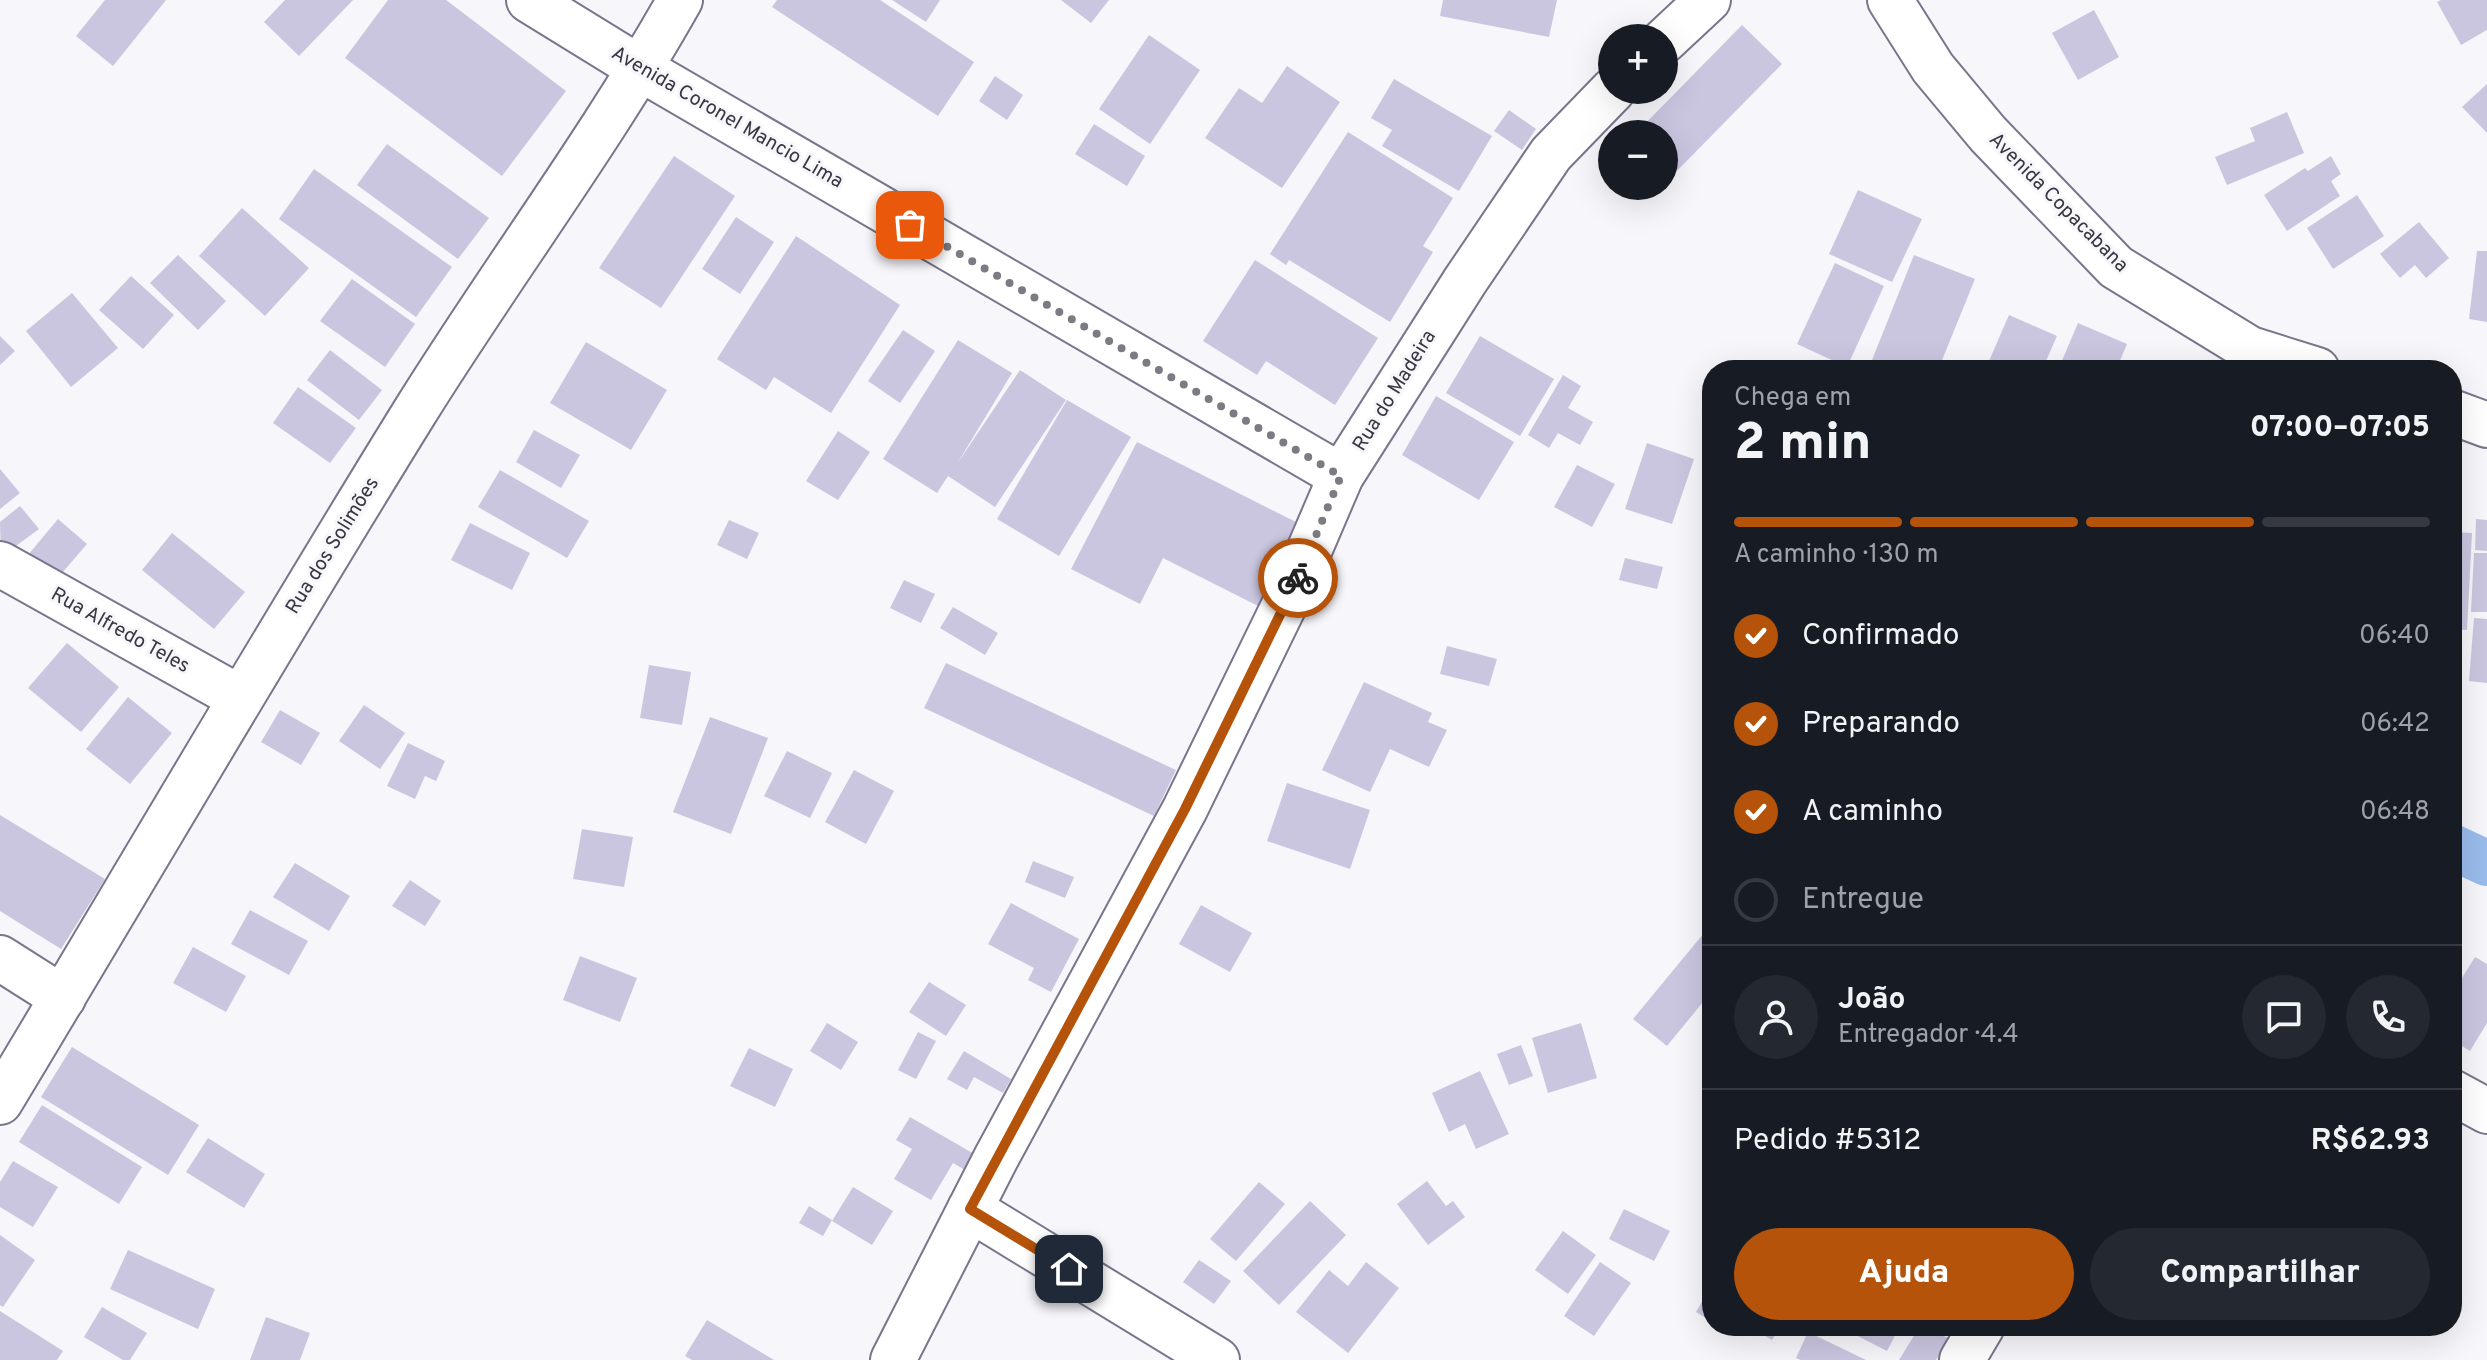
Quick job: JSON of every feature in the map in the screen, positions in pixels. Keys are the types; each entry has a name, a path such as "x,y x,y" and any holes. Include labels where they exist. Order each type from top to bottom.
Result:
{"street":[{"name":"Avenida Coronel Mancio Lima","path":"529,0 641,69 1341,476"},
{"name":"Rua dos Solimões","path":"0,1102 240,698 419,407 641,69 680,0"},
{"path":"1678,28 1708,0"},
{"name":"Avenida Copacabana","path":"1890,0 1933,68 1988,134 2116,267 2250,349 2285,360"},
{"name":"Rua do Madeira","path":"893,1360 970,1209 1185,809 1296,581 1341,476 1465,281 1551,154 1599,104"},
{"path":"2462,416 2487,425"},
{"name":"Rua Alfredo Teles","path":"0,564 240,698"},
{"path":"0,958 63,998"},
{"path":"2462,1097 2487,1111"},
{"path":"970,1209 1217,1360"},
{"path":"1962,1360 1976,1336"}],"building":[{"path":"105,0 166,0 113,66 76,36"},
{"path":"285,0 353,0 299,56 264,22"},
{"path":"388,0 446,0 566,91 502,176 345,58"},
{"path":"777,0 880,0 974,62 938,116 772,7"},
{"path":"892,0 940,0 926,22"},
{"path":"1061,0 1109,0 1091,23"},
{"path":"1443,0 1557,0 1549,37 1440,16"},
{"path":"2487,0 2487,30 2461,45 2437,2"},
{"path":"2094,10 2119,57 2078,80 2052,33"},
{"path":"1742,25 1782,64 1678,170 1678,120 1649,120 1664,104 1678,104 1678,90"},
{"path":"1149,35 1200,70 1150,144 1099,109"},
{"path":"1287,66 1340,102 1282,188 1205,138 1239,88 1262,103"},
{"path":"995,76 1023,95 1007,120 979,101"},
{"path":"1394,79 1492,136 1459,191 1382,146 1392,130 1371,118"},
{"path":"2487,84 2487,133 2462,107"},
{"path":"1509,110 1536,129 1522,150 1494,131"},
{"path":"2287,112 2304,153 2227,185 2215,157 2255,141 2250,128"},
{"path":"1094,124 1145,156 1127,186 1075,154"},
{"path":"1348,132 1453,198 1423,246 1433,252 1390,322 1289,260 1286,265 1270,254"},
{"path":"387,144 489,218 458,259 357,185"},
{"path":"674,156 735,196 661,308 599,268"},
{"path":"2331,156 2341,174 2331,181 2340,196 2287,231 2264,195 2305,168 2308,171"},
{"path":"314,169 452,267 416,317 279,219"},
{"path":"1858,190 1922,219 1892,282 1829,254"},
{"path":"2357,195 2384,236 2333,269 2307,228"},
{"path":"242,208 309,268 265,316 199,256"},
{"path":"736,217 774,242 740,294 702,269"},
{"path":"2419,222 2449,258 2426,278 2415,265 2400,278 2380,254"},
{"path":"796,236 900,305 831,413 774,377 766,390 717,359"},
{"path":"2477,251 2487,251 2487,322 2469,319"},
{"path":"178,255 226,301 198,330 150,283"},
{"path":"1914,255 1975,279 1942,360 1872,360"},
{"path":"1255,260 1378,338 1335,405 1266,361 1257,375 1203,341"},
{"path":"1835,263 1884,286 1850,360 1832,360 1797,344"},
{"path":"131,276 174,315 143,349 99,310"},
{"path":"352,279 415,324 385,367 320,321"},
{"path":"72,293 118,348 71,387 26,331"},
{"path":"2009,315 2057,336 2046,360 1989,360"},
{"path":"2078,323 2127,344 2120,360 2062,360"},
{"path":"903,330 935,351 900,403 868,381"},
{"path":"0,336 15,351 0,365"},
{"path":"1480,336 1554,379 1520,436 1446,393"},
{"path":"958,340 1012,373 957,464 1020,370 1066,400 995,507 948,476 937,493 883,459"},
{"path":"586,342 667,390 631,450 550,403"},
{"path":"330,350 382,390 359,420 307,380"},
{"path":"1563,375 1581,386 1568,408 1593,422 1580,445 1558,433 1549,448 1528,435"},
{"path":"298,387 356,428 330,463 273,423"},
{"path":"1436,396 1514,442 1479,500 1402,455"},
{"path":"1067,400 1131,437 1059,556 997,519"},
{"path":"534,430 580,455 561,488 516,462"},
{"path":"838,431 870,452 838,500 806,481"},
{"path":"1137,442 1306,527 1264,609 1163,558 1140,604 1071,569"},
{"path":"1647,443 1694,459 1672,524 1625,509"},
{"path":"1577,465 1615,484 1592,527 1554,507"},
{"path":"0,469 20,493 0,509"},
{"path":"500,470 589,521 567,558 478,507"},
{"path":"20,506 39,529 1,557 0,522"},
{"path":"58,519 87,544 56,580 28,555"},
{"path":"2476,519 2487,520 2487,551 2475,550"},
{"path":"729,520 759,533 747,559 717,545"},
{"path":"470,523 530,553 512,590 451,560"},
{"path":"2462,532 2472,533 2467,630 2462,630"},
{"path":"172,533 245,592 214,629 142,570"},
{"path":"2474,553 2487,553 2487,612 2471,612"},
{"path":"1625,558 1663,567 1657,589 1619,580"},
{"path":"904,580 935,594 921,623 890,608"},
{"path":"953,607 998,633 985,655 940,628"},
{"path":"2474,618 2487,619 2487,683 2469,681"},
{"path":"67,643 119,687 81,732 28,688"},
{"path":"1447,646 1497,659 1489,686 1440,674"},
{"path":"946,663 1176,770 1154,816 924,708"},
{"path":"649,665 691,672 682,725 640,718"},
{"path":"1364,682 1432,713 1428,722 1447,730 1429,767 1390,749 1370,792 1322,770"},
{"path":"128,697 172,733 130,784 86,749"},
{"path":"364,705 405,733 380,769 339,741"},
{"path":"280,710 320,733 301,765 261,742"},
{"path":"710,717 768,738 731,834 673,812"},
{"path":"408,743 445,761 436,781 425,776 415,799 387,786"},
{"path":"787,751 832,773 810,818 764,796"},
{"path":"854,770 894,791 866,844 825,822"},
{"path":"1287,783 1370,810 1350,869 1267,841"},
{"path":"0,815 105,879 61,949 0,911"},
{"path":"582,829 633,837 624,887 573,879"},
{"path":"1033,861 1074,877 1065,898 1025,882"},
{"path":"295,863 350,896 329,931 273,897"},
{"path":"410,880 441,901 425,926 392,906"},
{"path":"1011,903 1079,939 1051,992 1028,980 1034,968 988,944"},
{"path":"1201,905 1252,933 1230,972 1179,944"},
{"path":"250,910 308,941 289,975 231,944"},
{"path":"1702,935 1702,1003 1667,1046 1633,1019"},
{"path":"193,947 246,976 226,1012 173,983"},
{"path":"580,956 637,978 620,1022 563,1000"},
{"path":"2475,957 2487,964 2487,1023 2470,1051 2462,1046 2462,978"},
{"path":"929,982 966,1005 946,1036 909,1012"},
{"path":"827,1023 858,1042 841,1070 810,1051"},
{"path":"1581,1023 1597,1078 1548,1093 1532,1038"},
{"path":"918,1032 936,1041 916,1079 898,1070"},
{"path":"1521,1045 1533,1076 1509,1085 1497,1054"},
{"path":"72,1047 199,1125 168,1175 41,1097"},
{"path":"749,1048 793,1069 775,1107 730,1086"},
{"path":"964,1051 1011,1079 1003,1093 974,1077 967,1090 947,1079"},
{"path":"1480,1071 1509,1134 1476,1149 1465,1124 1449,1132 1432,1093"},
{"path":"42,1105 142,1167 119,1204 19,1142"},
{"path":"910,1117 976,1155 967,1171 953,1163 931,1200 894,1179 912,1149 896,1140"},
{"path":"208,1138 265,1174 244,1208 186,1172"},
{"path":"13,1161 58,1187 33,1227 0,1207 0,1182"},
{"path":"1427,1181 1446,1206 1453,1201 1465,1217 1428,1245 1397,1204"},
{"path":"1259,1182 1285,1204 1236,1261 1210,1239"},
{"path":"853,1187 893,1211 872,1245 832,1221"},
{"path":"1310,1201 1346,1235 1279,1305 1243,1271"},
{"path":"809,1206 832,1220 823,1236 799,1223"},
{"path":"1624,1209 1670,1231 1654,1261 1609,1239"},
{"path":"1563,1231 1596,1255 1568,1294 1535,1270"},
{"path":"0,1235 35,1260 3,1307 0,1305"},
{"path":"128,1250 215,1289 198,1329 110,1289"},
{"path":"1199,1260 1231,1281 1214,1304 1183,1282"},
{"path":"1366,1262 1399,1288 1348,1353 1296,1312 1329,1270 1348,1286"},
{"path":"1600,1262 1631,1283 1594,1336 1564,1316"},
{"path":"1702,1302 1702,1316 1696,1312"},
{"path":"102,1307 147,1333 130,1360 123,1360 84,1337"},
{"path":"0,1311 63,1351 57,1360 0,1360"},
{"path":"266,1317 310,1333 300,1360 250,1360"},
{"path":"707,1320 774,1360 692,1360 685,1356"},
{"path":"1806,1336 1816,1336 1866,1360 1801,1360 1796,1358"},
{"path":"1858,1336 1895,1336 1887,1351"},
{"path":"1914,1336 1944,1336 1949,1339 1936,1360 1899,1360"}],"waterway":[{"path":"2462,852 2487,863"}],"way so far":[{"path":"910,225 1341,476 1298,578"}],"route":[{"path":"1069,1269 970,1209 1185,809 1298,578"}]}
